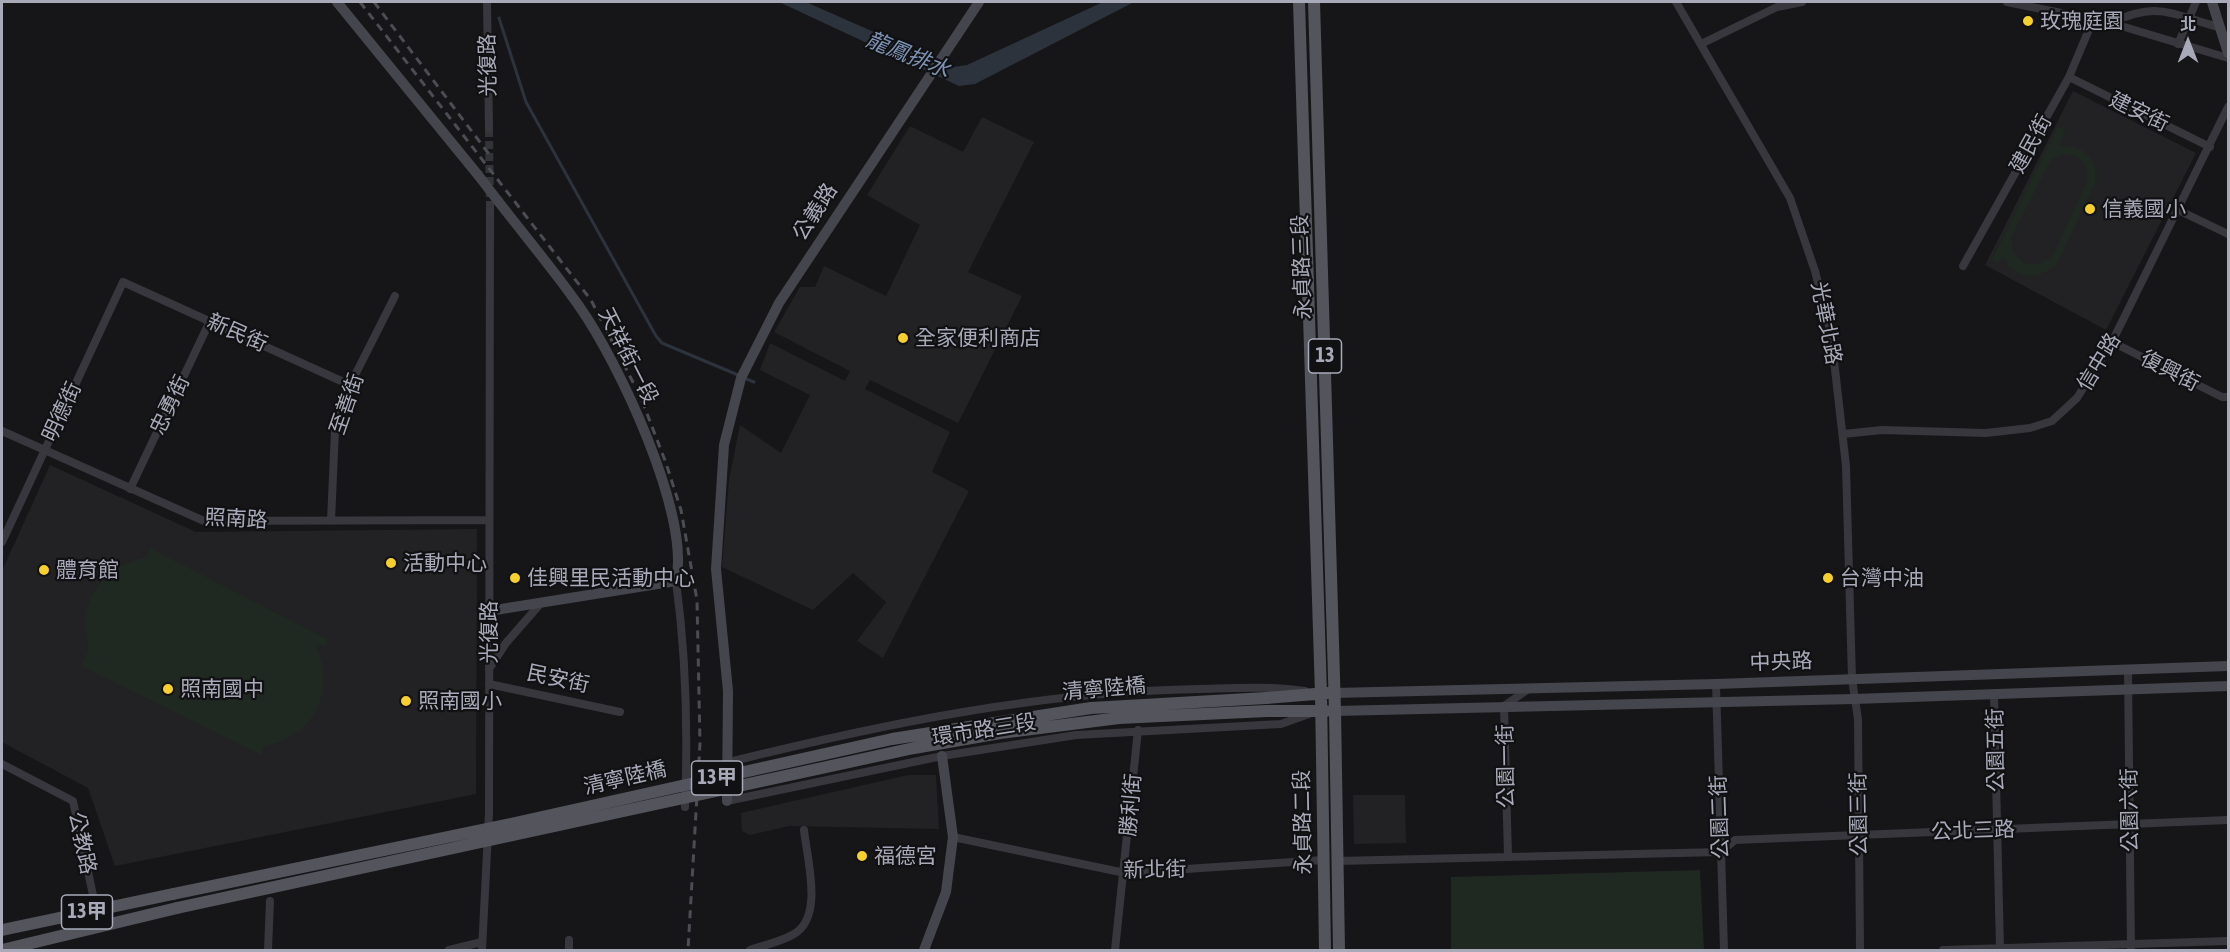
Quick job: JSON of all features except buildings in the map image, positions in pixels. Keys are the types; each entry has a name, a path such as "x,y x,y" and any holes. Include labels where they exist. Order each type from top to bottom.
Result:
{"main road":[{"name":"永貞路三段","path":"1299,2 1321,694"},
{"name":"永貞路三段","path":"1314,2 1335,711"},
{"name":"13甲","path":"1267,704 1334,693"},
{"name":"永貞路二段","path":"1321,694 1325,951"},
{"name":"13甲","path":"1267,704 1335,711"},
{"name":"清寧陸橋","path":"96,910 515,823 892,739 1091,708 1267,704"},
{"name":"清寧陸橋","path":"100,928 177,908 834,764 936,744 1000,733 1119,718 1267,704"},
{"name":"永貞路二段","path":"1335,711 1340,951"},
{"name":"13甲","path":"2,930 96,910"},
{"name":"13甲","path":"2,950 100,928"}],"street":[{"name":"天祥街一段","path":"337,2 478,175 494,203 580,307 606,351 638,417 665,487 678,550 676,581 681,617 687,771 685,807"},
{"name":"光復路","path":"487,2 489,129"},
{"name":"公義路","path":"729,762 727,674 717,584 723,454 739,385 745,367 779,303 978,2"},
{"name":"光華北路","path":"1676,2 1790,198 1815,271 1831,334 1843,434 1852,679"},
{"path":"1701,44 1777,7 1802,2"},
{"path":"2007,2 2111,24 2229,58"},
{"path":"2178,44 2196,2"},
{"path":"2212,2 2229,53"},
{"path":"2111,24 2138,11 2160,5 2188,19 2219,27"},
{"name":"建民街","path":"1963,266 2068,77 2093,20"},
{"name":"建安街","path":"2068,77 2210,147"},
{"name":"信中路","path":"1843,434 1882,430 1986,433 2030,428 2052,421 2077,398 2112,342 2229,107"},
{"name":"光復路","path":"482,946 489,813 489,520 494,203"},
{"path":"2178,210 2229,234"},
{"name":"新民街","path":"123,282 350,385"},
{"name":"明德街","path":"2,542 123,282"},
{"name":"至善街","path":"331,520 335,430 350,385 395,296"},
{"name":"忠勇街","path":"130,489 210,321"},
{"name":"復興街","path":"2112,342 2222,397 2229,398"},
{"name":"照南路","path":"2,431 204,521 489,520"},
{"path":"489,611 676,581"},
{"path":"489,669 506,643 541,603"},
{"name":"中央路","path":"1334,693 1716,684 2229,666"},
{"name":"公園六街","path":"2128,669 2131,947"},
{"name":"公園三街","path":"1852,679 1858,719 1860,951"},
{"name":"民安街","path":"489,684 620,712"},
{"name":"公園二街","path":"1716,684 1724,951"},
{"name":"環市路三段","path":"729,762 831,737 1030,702 1169,689 1271,686 1321,694"},
{"name":"中央路","path":"1335,711 1854,699 2229,686"},
{"name":"公園一街","path":"1508,857 1504,706 1530,688"},
{"name":"公園五街","path":"1994,693 2000,949"},
{"name":"環市路三段","path":"727,801 942,756 1076,735 1281,724 1321,710"},
{"path":"978,711 986,749"},
{"name":"勝利街","path":"1115,951 1125,873 1138,730"},
{"path":"924,951 946,892 953,837 942,756"},
{"path":"727,801 729,762"},
{"name":"公教路","path":"2,764 73,801 100,928"},
{"name":"公北三路","path":"1721,852 1735,840 2131,825 2229,819"},
{"path":"750,951 795,934 808,922 812,906 804,830"},
{"name":"新北街","path":"953,837 1125,873 1323,860"},
{"path":"1337,861 1721,852"},
{"path":"268,951 270,900"},
{"path":"569,940 569,951"},
{"path":"1943,951 2131,947 2229,941"},
{"path":"449,951 482,946"}],"shaded area":[{"name":"信義國小","path":"2073,91 2196,153 2106,330 1985,265"},
{"path":"982,117 1034,142 968,272 1022,296 958,423 870,380 865,389 950,432 932,472 969,491 883,658 857,641 886,602 853,573 813,610 722,567 729,480 740,425 781,453 810,395 760,370 770,343 845,381 850,371 774,332 800,287 815,287 824,266 886,296 920,225 867,195 910,126 963,152"},
{"path":"2058,126 2065,130 2059,146 2082,150 2092,160 2096,174 2095,183 2058,262 2044,273 2028,276 2014,270 2003,256 1998,263 1992,260","holes":["2067,155 2077,157 2085,165 2087,182 2053,255 2041,264 2025,264 2013,253 2011,237 2051,160"]},
{"path":"50,465 196,532 477,529 476,794 115,866 88,788 2,742 2,571"},
{"path":"150,548 327,639 326,645 316,646 322,663 324,679 317,710 308,723 281,741 264,746 261,755 81,666 88,651 85,620 91,597 105,578 124,565 147,557"},
{"path":"908,775 936,775 939,829 789,826 750,835 742,831 741,813"},
{"path":"1353,795 1405,795 1406,843 1354,844"},
{"path":"1700,870 1704,949 1451,950 1451,877"}],"water":[{"name":"龍鳳排水","path":"779,2 806,2 953,67 967,65 1103,2 1134,2 975,84 959,86"}],"waterway":[{"path":"499,18 526,102 656,336 662,343 738,375"},
{"path":"744,378 754,382"}],"tunnel":[{"path":"489,129 490,205"}],"railway":[{"path":"360,2 591,300 641,398 666,463 681,510 697,600 700,743 688,950"},
{"path":"374,2 492,158"}],"place":[{"name":"玫瑰庭園","path":"2028,21"},
{"name":"信義國小","path":"2090,209"},
{"name":"全家便利商店","path":"903,338"},
{"name":"活動中心","path":"391,563"},
{"name":"體育館","path":"44,570"},
{"name":"佳興里民活動中心","path":"515,578"},
{"name":"台灣中油","path":"1828,578"},
{"name":"照南國中","path":"168,689"},
{"name":"照南國小","path":"406,701"},
{"name":"福德宮","path":"862,856"}]}
